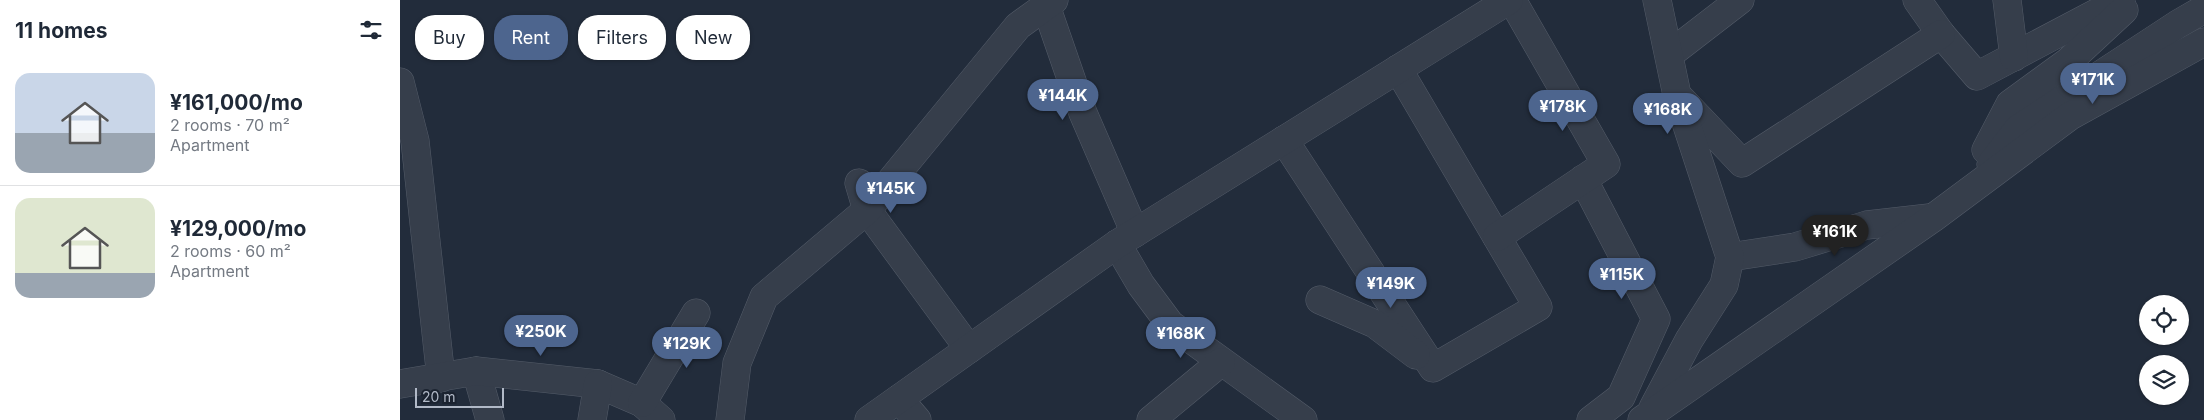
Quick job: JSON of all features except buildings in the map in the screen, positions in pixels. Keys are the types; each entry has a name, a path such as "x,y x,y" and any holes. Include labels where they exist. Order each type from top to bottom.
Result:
{"street":[{"path":"869,420 1126,238 1510,0 1606,164 1497,236"},
{"path":"1646,416 1689,340 1724,285 1730,256 1677,95 1670,54 1657,0"},
{"path":"1670,54 1740,0"},
{"path":"1917,0 1941,34 1977,76 2120,0"},
{"path":"2007,0 2014,57"},
{"path":"1972,189 1989,142 2010,104 2069,61 2134,0"},
{"path":"730,420 738,363 764,297 867,210 1018,26 1049,2 1083,113 1141,285 1170,324 1303,420"},
{"path":"1972,189 2018,130 2178,24 2204,9"},
{"path":"1677,95 1742,164 1941,34"},
{"path":"1646,416 1934,218 2070,116 2204,42"},
{"path":"1398,69 1538,307 1433,368"},
{"path":"400,82 441,378"},
{"path":"1284,140 1433,368"},
{"path":"1583,180 1656,319 1621,397 1591,420"},
{"path":"859,182 867,210 969,349"},
{"path":"1730,256 1795,247 1867,225 1934,218"},
{"path":"1320,300 1375,324 1433,368"},
{"path":"400,384 476,371 598,384 652,411 696,313"},
{"path":"1151,420 1221,362"},
{"path":"476,371 490,420"},
{"path":"592,420 598,384"},
{"path":"899,398 917,420"}]}
